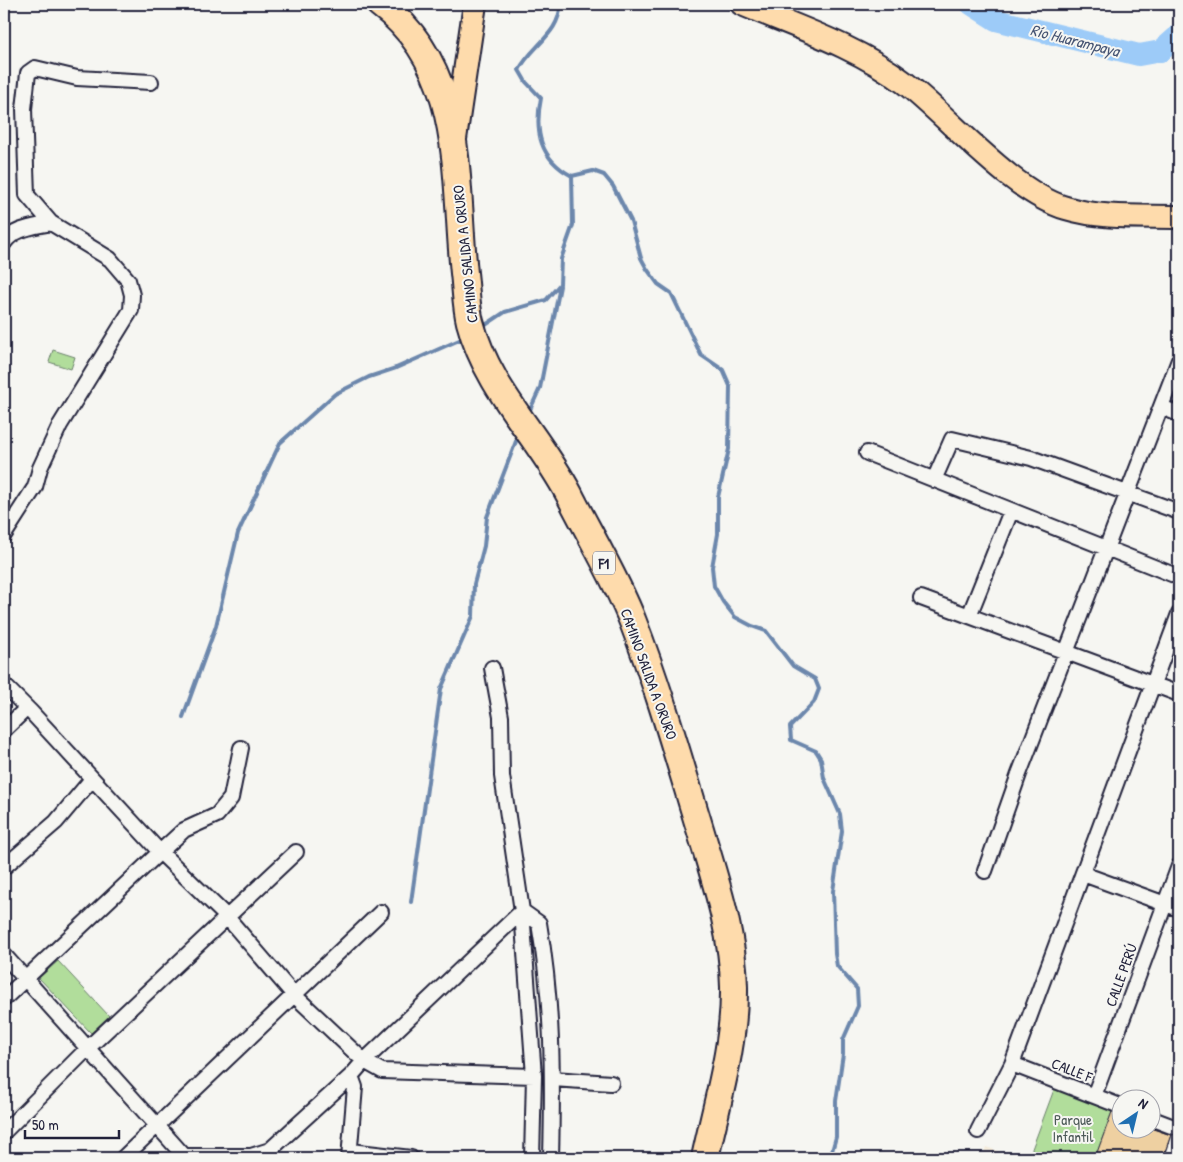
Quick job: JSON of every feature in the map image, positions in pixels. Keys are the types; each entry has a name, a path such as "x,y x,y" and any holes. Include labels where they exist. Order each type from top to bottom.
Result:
{"highway":[{"name":"CAMINO SALIDA A ORURO","path":"380,4 394,14 417,39 434,66 445,101 454,142 469,321 487,369 566,489 632,620 679,757 723,907 734,987 729,1043 705,1158"}],"main road":[{"path":"454,142 475,4"},
{"path":"742,4 862,56 905,83 1001,168 1038,195 1065,208 1098,214 1179,217"}],"street":[{"path":"4,535 35,487 40,468 60,425 131,310 132,294 128,280 110,259 51,223 26,195 24,109 28,73 35,68 76,78 151,82"},
{"path":"4,243 9,236 22,229 51,223"},
{"path":"985,871 1019,774 1068,653 1179,360"},
{"path":"1161,407 1179,414"},
{"path":"934,480 952,439 1031,458 1179,512"},
{"path":"867,453 1179,577"},
{"path":"969,616 1012,511"},
{"path":"921,598 1179,694"},
{"path":"978,1132 1012,1064 1179,614"},
{"path":"492,668 501,717 502,776 522,911 534,1076 532,1158"},
{"path":"4,685 160,852 226,916 293,994 364,1062 382,1071 534,1076"},
{"path":"4,730 27,708"},
{"path":"4,999 184,830 217,815 231,798 241,748"},
{"path":"4,867 56,822 92,779"},
{"path":"4,1132 88,1048 296,852"},
{"name":"CALLE PERÚ","path":"1094,1096 1179,866"},
{"path":"1083,874 1179,909"},
{"path":"4,955 156,1126 186,1157 251,1156 270,1150 351,1076 522,911"},
{"path":"522,911 539,923 548,976 553,1079 551,1158"},
{"path":"123,1158 381,912"},
{"name":"CALLE F","path":"1012,1064 1110,1102"},
{"path":"351,1076 355,1087 349,1154 411,1158"},
{"path":"553,1079 611,1083"},
{"path":"1160,1122 1179,1129"},
{"path":"1172,1158 1179,1138"}],"shaded area":[{"path":"986,1147 1017,1158 982,1158"}],"green space":[{"path":"53,350 75,357 71,369 49,362"},
{"path":"58,961 109,1016 91,1033 39,978"},
{"name":"Parque Infantil","path":"1055,1087 1110,1108 1110,1117 1095,1158 1029,1157"}],"building":[{"path":"1110,1117 1110,1140 1160,1140 1160,1131 1171,1135 1163,1158 1095,1158"}],"waterway":[{"path":"560,4 556,23 524,61 519,70 526,82 541,98 538,122 542,143 546,153 553,161 572,176 593,171 604,175 613,186 631,221 641,258 647,269 658,284 671,293 701,355 723,370 730,386 729,449 718,497 718,534 712,567 714,586 723,602 735,617 766,631 793,666 815,679 819,689 814,702 790,727 791,740 816,751 821,759 824,778 840,814 842,831 833,891 835,954 837,966 857,989 858,1006 843,1040 843,1054 836,1101 836,1137 830,1158"},
{"name":"Río Huarampaya","path":"971,4 996,20 1139,55 1161,51 1179,35"},
{"path":"484,326 505,312 546,300 560,284 561,259 573,225 572,176"},
{"path":"529,412 540,388 560,286"},
{"path":"183,717 216,626 238,533 280,443 335,394 369,377 396,368 466,337"},
{"path":"411,902 441,689 473,616 474,584 484,546 487,517 518,436"}]}
